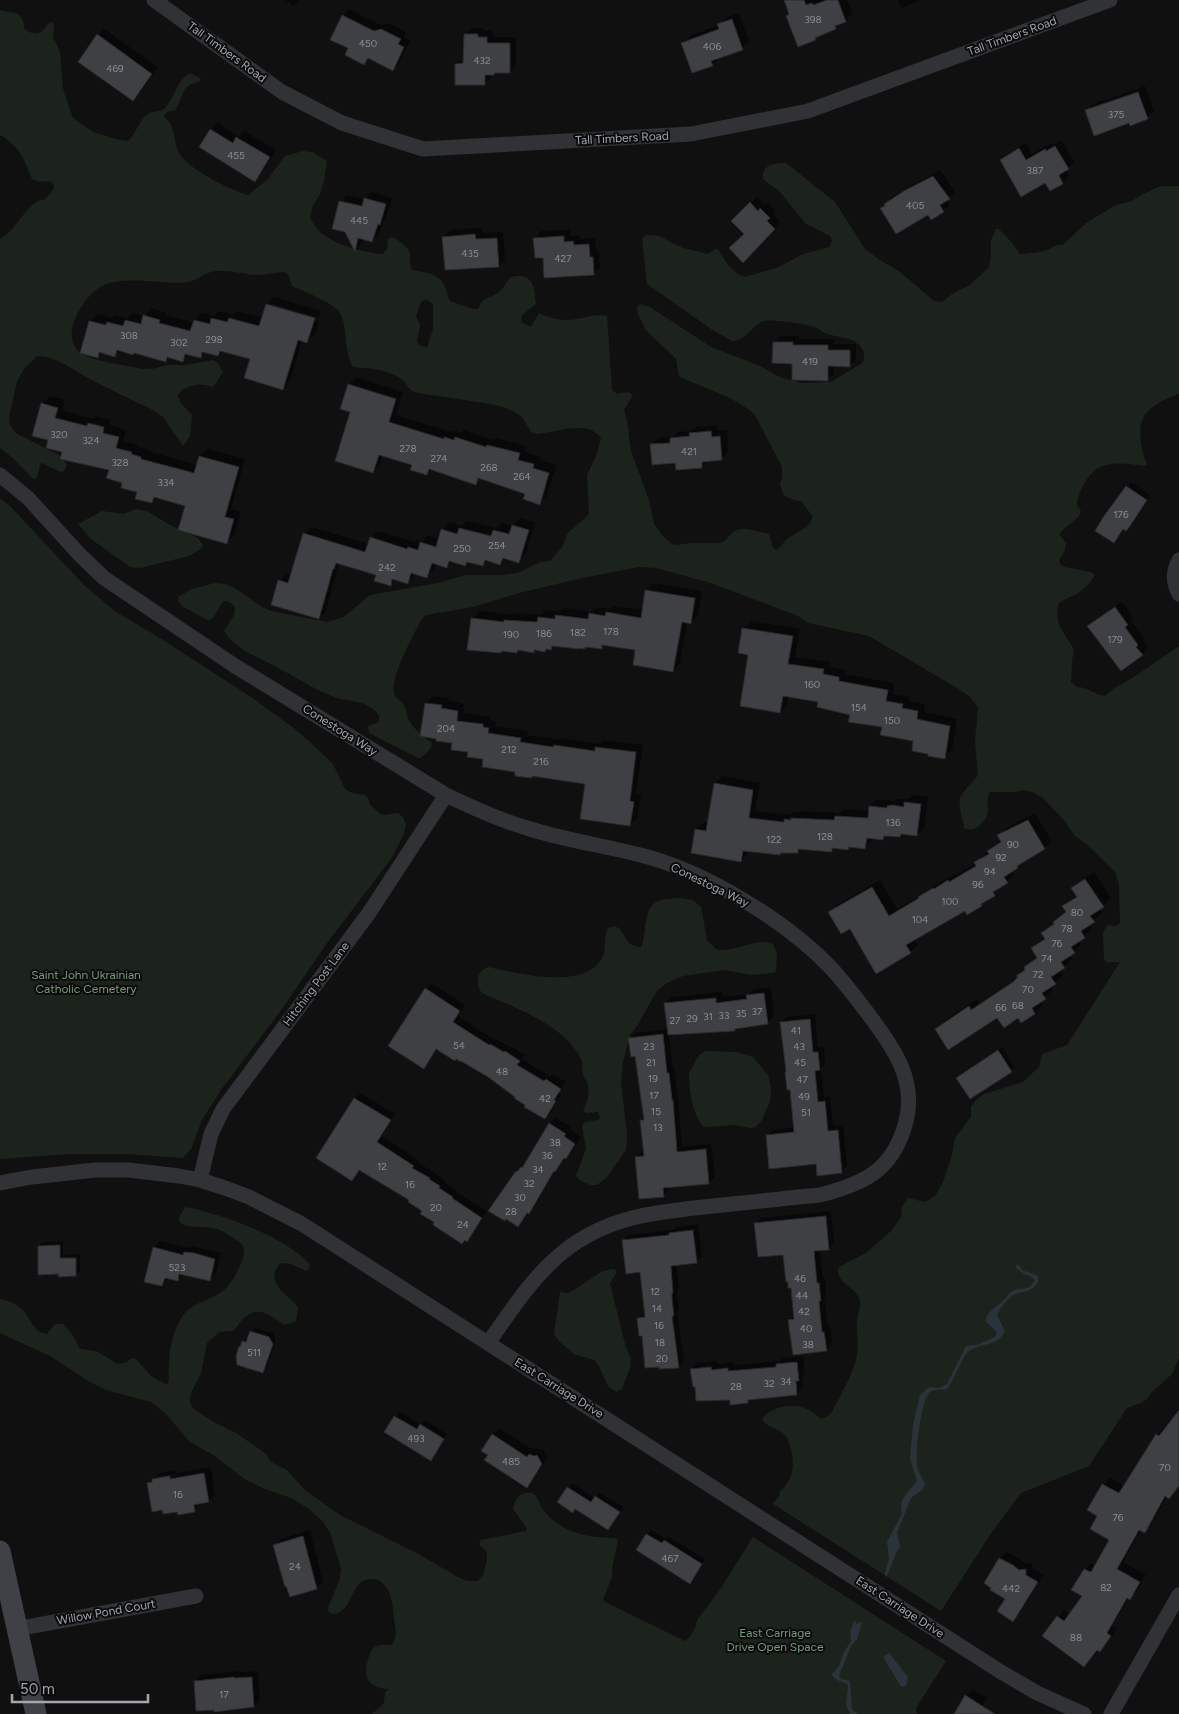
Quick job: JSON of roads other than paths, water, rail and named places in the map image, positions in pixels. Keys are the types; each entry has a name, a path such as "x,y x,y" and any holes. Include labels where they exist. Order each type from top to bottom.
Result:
{"street":[{"name":"Tall Timbers Road","path":"154,0 282,92 342,123 423,149 691,134 808,111 1110,0"},
{"name":"Conestoga Way","path":"0,475 28,498 80,555 104,578 236,666 446,795 483,813 527,829 650,857 688,872 743,899 784,928 814,952 830,968 878,1026 898,1059 907,1080 909,1097 905,1127 884,1165 868,1179 847,1188 820,1195 649,1213 620,1221 570,1248 539,1275 488,1343"},
{"path":"1179,560 1174,572 1174,581 1179,594"},
{"name":"Hitching Post Lane","path":"200,1180 211,1134 223,1109 369,913 446,795"},
{"name":"East Carriage Drive","path":"0,1182 95,1170 129,1170 200,1180 249,1197 302,1224 1001,1672 1037,1693 1084,1714"},
{"path":"0,1551 36,1714"},
{"path":"1111,1714 1179,1595"},
{"name":"Willow Pond Court","path":"16,1628 196,1596"}],"park label":[{"name":"Saint John Ukrainian Catholic Cemetery","path":"86,982"},
{"name":"East Carriage Drive Open Space","path":"775,1640"}]}
